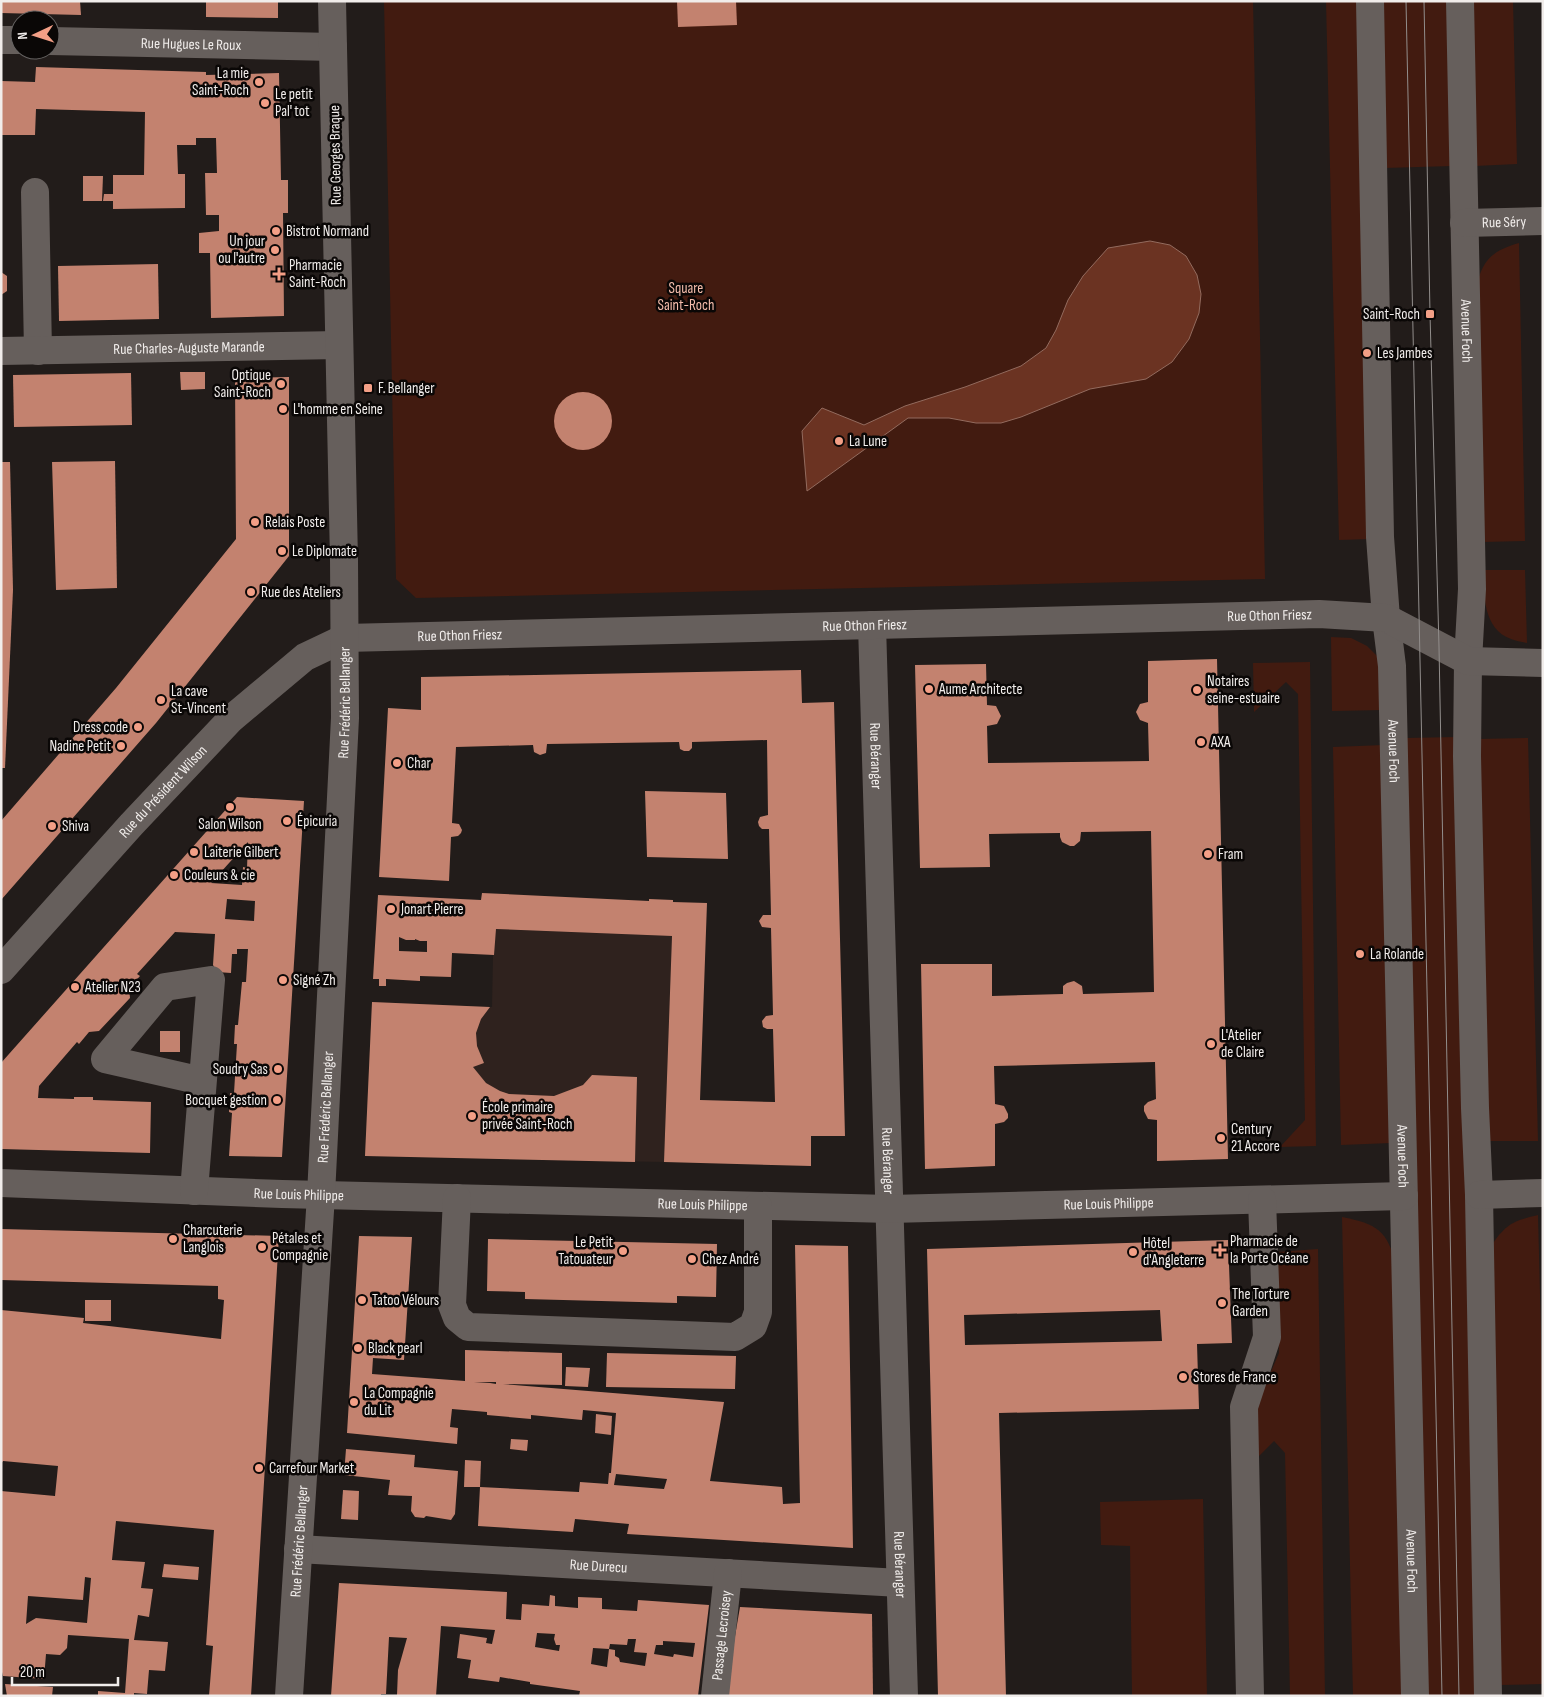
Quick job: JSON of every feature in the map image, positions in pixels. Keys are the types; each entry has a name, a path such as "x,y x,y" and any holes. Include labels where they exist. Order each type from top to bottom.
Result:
{"street":[{"name":"Rue Georges Braque","path":"332,1 345,638"},
{"name":"Avenue Foch","path":"1370,1 1380,537 1386,618 1392,666 1415,1696"},
{"name":"Avenue Foch","path":"1460,1 1472,589 1468,662 1467,756 1475,1108 1479,1195 1488,1696"},
{"name":"Rue Hugues Le Roux","path":"60,41 333,47"},
{"path":"35,192 38,351"},
{"name":"Rue Séry","path":"1464,223 1543,222"},
{"name":"Rue Charles-Auguste Marande","path":"1,351 339,345"},
{"name":"Rue Othon Friesz","path":"345,638 1319,614 1386,618"},
{"path":"1386,618 1468,662 1543,662"},
{"name":"Rue Béranger","path":"872,625 904,1696"},
{"name":"Rue du Président Wilson","path":"1,970 131,825 231,719 305,656 345,638"},
{"name":"Rue Frédéric Bellanger","path":"295,1695 298,1549 321,1195 345,718 345,638"},
{"path":"194,1191 202,1081"},
{"name":"Rue Louis Philippe","path":"1,1183 321,1195 890,1209 1404,1196"},
{"path":"1479,1195 1543,1194"},
{"path":"457,1198 452,1305 457,1318 468,1327 735,1337 753,1326 758,1312 758,1206"},
{"path":"1250,1696 1244,1407 1267,1337 1262,1200"},
{"name":"Rue Durecu","path":"298,1549 900,1583"},
{"name":"Passage Lecroisey","path":"715,1696 728,1573"}],"shaded area":[{"path":"1150,241 1170,245 1186,256 1197,275 1201,294 1199,313 1189,339 1172,362 1146,379 1090,389 1021,417 1001,423 976,423 949,418 908,418 807,491 802,431 822,408 864,425 905,406 965,387 1021,366 1046,348 1056,330 1068,300 1083,276 1108,248"},
{"path":"496,929 672,936 664,1162 365,1156 372,1002 492,1007 493,956"}],"green space":[{"name":"Square Saint-Roch","path":"384,1 1253,1 1265,579 416,598 396,579"},
{"path":"1326,1 1359,1 1371,539 1339,540"},
{"path":"1380,1 1449,1 1453,166 1384,168"},
{"path":"1472,1 1513,1 1517,164 1475,166"},
{"path":"1519,243 1525,541 1482,542 1476,288 1481,271 1489,258 1509,246"},
{"path":"1483,570 1525,570 1527,643 1511,639 1495,628 1487,610"},
{"path":"1331,637 1351,638 1367,646 1378,657 1383,710 1332,711"},
{"path":"1310,662 1316,1146 1280,1147 1305,1120 1298,694 1286,682 1254,712 1253,663"},
{"path":"1458,737 1478,1696 1425,1696 1405,738"},
{"path":"1528,738 1538,1141 1489,1141 1478,739"},
{"path":"1384,745 1391,1143 1341,1145 1333,747"},
{"path":"1538,1215 1543,1413 1543,1684 1498,1685 1491,1246 1511,1224"},
{"path":"1342,1217 1364,1223 1379,1230 1389,1244 1396,1265 1404,1696 1353,1696"},
{"path":"1318,1249 1325,1696 1290,1696 1285,1453 1274,1441 1257,1458 1254,1411 1279,1353 1277,1252"},
{"path":"1203,1499 1207,1696 1132,1696 1130,1546 1101,1545 1100,1502"}],"building":[{"path":"1,1 80,1 81,15 60,14 60,10 10,10 10,13 1,13"},
{"path":"206,1 278,1 278,18 206,17"},
{"path":"677,1 736,1 737,25 678,27"},
{"path":"36,67 206,72 206,75 279,73 281,180 288,180 288,213 283,213 284,316 211,318 210,253 199,253 199,233 219,231 219,215 206,215 205,173 217,173 216,138 196,138 196,145 177,145 178,174 185,174 185,208 113,209 113,201 103,201 104,194 113,194 113,175 144,175 145,112 36,109 35,135 1,135 1,81 35,82"},
{"path":"83,176 103,176 102,201 83,201"},
{"path":"158,264 159,319 59,321 58,266"},
{"path":"1,272 7,276 7,291 1,295"},
{"path":"180,372 205,372 205,389 181,390"},
{"path":"131,373 132,425 14,427 13,375"},
{"path":"289,377 289,556 156,723 1,900 1,821 116,688 236,539 235,378"},
{"path":"583,392 594,394 607,405 612,421 610,432 599,445 583,450 572,448 559,437 554,421 556,410 567,397"},
{"path":"115,461 117,588 56,590 52,462"},
{"path":"1,462 10,462 13,590 5,768 1,768"},
{"path":"1217,659 1228,1159 1157,1161 1157,1120 1148,1119 1144,1111 1144,1106 1148,1102 1156,1099 1155,1062 994,1066 995,1104 1004,1106 1008,1114 1008,1118 1004,1122 995,1124 995,1166 925,1169 921,964 992,964 992,996 1063,994 1063,986 1074,981 1082,986 1083,994 1154,992 1151,831 1081,832 1080,841 1074,846 1062,842 1060,833 989,834 990,867 920,868 915,665 986,664 987,705 996,706 1001,716 997,724 987,726 988,763 1149,761 1148,723 1140,720 1136,712 1140,704 1148,702 1148,661"},
{"path":"801,670 802,703 834,702 845,1136 811,1136 811,1166 664,1162 672,936 496,929 494,955 452,953 451,977 420,976 420,981 386,979 386,986 379,986 379,979 373,979 378,895 481,900 482,893 707,903 700,1100 775,1102 773,1029 763,1027 762,1021 766,1016 773,1015 771,928 762,927 759,921 763,915 771,915 769,829 762,829 758,822 760,817 768,815 767,740 692,742 692,748 689,751 680,749 679,742 547,744 546,753 540,755 534,752 533,745 456,747 452,823 459,824 462,830 458,836 451,837 449,881 379,877 388,708 421,710 421,677","holes":["399,937 406,940 427,941 427,952 399,951"]},
{"path":"645,791 726,793 728,859 647,857"},
{"path":"237,797 304,801 282,1157 229,1156 232,1113 229,1112 230,1093 234,1093 237,1044 234,1044 235,1025 238,1025 242,982 246,982 248,949 237,949 237,954 232,954 231,973 217,972 213,965 215,934 175,932 137,974 140,976 129,988 130,998 99,1031 89,1032 79,1044 77,1042 39,1086 38,1098 74,1099 74,1097 93,1097 93,1100 151,1102 150,1153 1,1149 1,1063","holes":["248,842 247,868 243,867 242,885 211,883","227,899 255,901 254,921 225,919"]},
{"path":"372,1002 490,1007 481,1019 476,1033 477,1046 484,1063 473,1067 486,1083 509,1094 554,1096 583,1085 592,1075 637,1077 635,1162 365,1156"},
{"path":"160,1031 180,1031 180,1052 160,1052"},
{"path":"1,1229 279,1236 251,1696 209,1696 213,1646 206,1645 214,1530 116,1521 112,1560 145,1562 141,1588 153,1589 149,1617 138,1615 134,1640 168,1642 165,1671 149,1670 147,1694 134,1693 134,1696 98,1696 98,1691 125,1693 129,1639 68,1635 67,1648 60,1655 46,1654 44,1679 3,1676 1,1668 1,1491 55,1496 58,1466 3,1461 1,1464 1,1310 84,1318 83,1323 221,1339 224,1300 218,1299 218,1286 1,1280","holes":["85,1577 91,1578 87,1623 36,1618 26,1624 28,1596 83,1600"]},
{"path":"359,1236 412,1237 404,1360 373,1358 372,1374 465,1381 465,1350 562,1353 562,1385 503,1384 724,1402 710,1481 782,1487 783,1504 800,1503 795,1245 848,1246 853,1548 627,1534 629,1524 575,1519 573,1532 478,1526 480,1487 579,1492 580,1482 608,1484 609,1473 611,1473 616,1413 583,1410 582,1420 531,1415 531,1419 487,1415 487,1412 452,1409 450,1427 458,1428 457,1444 347,1433","holes":["474,1382 496,1382 496,1384 490,1383","616,1474 667,1479 664,1489 614,1485"]},
{"path":"488,1239 717,1244 716,1297 677,1296 677,1303 525,1299 525,1292 487,1291"},
{"path":"1228,1240 1232,1343 1197,1344 1199,1409 999,1413 1006,1696 938,1696 927,1249","holes":["1160,1310 1162,1341 965,1345 964,1315"]},
{"path":"85,1300 111,1300 111,1321 85,1321"},
{"path":"607,1353 736,1356 735,1389 606,1387"},
{"path":"566,1367 590,1368 588,1387 565,1386"},
{"path":"596,1414 612,1416 611,1435 595,1433"},
{"path":"511,1439 528,1440 527,1451 510,1449"},
{"path":"346,1449 415,1455 414,1467 458,1471 455,1514 451,1520 426,1516 424,1518 415,1517 411,1511 412,1496 388,1495 390,1480 344,1475"},
{"path":"465,1460 481,1461 480,1487 464,1487"},
{"path":"343,1490 359,1491 358,1520 341,1519"},
{"path":"164,1564 199,1567 198,1580 162,1577"},
{"path":"339,1583 507,1592 506,1619 521,1620 522,1604 549,1606 550,1595 555,1596 555,1606 578,1608 578,1597 602,1598 602,1609 637,1611 638,1600 709,1605 698,1696 579,1696 580,1691 530,1684 530,1682 500,1677 499,1682 468,1678 471,1660 457,1658 460,1634 487,1638 486,1643 492,1644 495,1630 441,1626 436,1696 397,1695 398,1670 407,1638 389,1637 386,1694 381,1694 381,1696 331,1696","holes":["537,1633 555,1634 556,1645 560,1645 559,1651 535,1647","628,1639 636,1639 634,1652 647,1653 645,1666 620,1662 619,1658 615,1656 615,1650 609,1649 610,1644 627,1645","663,1641 695,1643 693,1657 674,1654 673,1657 654,1654 656,1645 663,1645","593,1648 609,1649 607,1667 591,1664"]},
{"path":"740,1607 872,1614 873,1696 728,1696"},
{"path":"5,1684 53,1687 52,1696 7,1696"}],"tram line":[{"path":"1406,1 1442,1696"},
{"path":"1424,1 1439,647 1459,1696"}],"place":[{"name":"La mie Saint-Roch","path":"259,82"},
{"name":"Le petit Pal' tot","path":"265,103"},
{"name":"Bistrot Normand","path":"276,231"},
{"name":"Un jour ou l'autre","path":"275,250"},
{"name":"Pharmacie Saint-Roch","path":"279,274"},
{"name":"Saint-Roch","path":"1430,314"},
{"name":"Les Jambes","path":"1367,353"},
{"name":"Optique Saint-Roch","path":"281,384"},
{"name":"F. Bellanger","path":"368,388"},
{"name":"L'homme en Seine","path":"283,409"},
{"name":"La Lune","path":"839,441"},
{"name":"Relais Poste","path":"255,522"},
{"name":"Le Diplomate","path":"282,551"},
{"name":"Rue des Ateliers","path":"251,592"},
{"name":"Aume Architecte","path":"929,689"},
{"name":"Notaires seine-estuaire","path":"1197,690"},
{"name":"La cave St-Vincent","path":"161,700"},
{"name":"Dress code","path":"138,727"},
{"name":"AXA","path":"1201,742"},
{"name":"Nadine Petit","path":"121,746"},
{"name":"Char","path":"397,763"},
{"name":"Salon Wilson","path":"230,807"},
{"name":"Épicuria","path":"287,821"},
{"name":"Shiva","path":"52,826"},
{"name":"Laiterie Gilbert","path":"194,852"},
{"name":"Fram","path":"1208,854"},
{"name":"Couleurs & cie","path":"174,875"},
{"name":"Jonart Pierre","path":"391,909"},
{"name":"La Rolande","path":"1360,954"},
{"name":"Signé Zh","path":"283,980"},
{"name":"Atelier N23","path":"75,987"},
{"name":"L'Atelier de Claire","path":"1211,1044"},
{"name":"Soudry Sas","path":"278,1069"},
{"name":"Bocquet gestion","path":"277,1100"},
{"name":"École primaire privée Saint-Roch","path":"472,1116"},
{"name":"Century 21 Accore","path":"1221,1138"},
{"name":"Charcuterie Langlois","path":"173,1239"},
{"name":"Pétales et Compagnie","path":"262,1247"},
{"name":"Pharmacie de la Porte Océane","path":"1220,1250"},
{"name":"Le Petit Tatouateur","path":"623,1251"},
{"name":"Hôtel d'Angleterre","path":"1133,1252"},
{"name":"Chez André","path":"692,1259"},
{"name":"Tatoo Vélours","path":"362,1300"},
{"name":"The Torture Garden","path":"1222,1303"},
{"name":"Black pearl","path":"358,1348"},
{"name":"Stores de France","path":"1183,1377"},
{"name":"La Compagnie du Lit","path":"354,1402"},
{"name":"Carrefour Market","path":"259,1468"}]}
